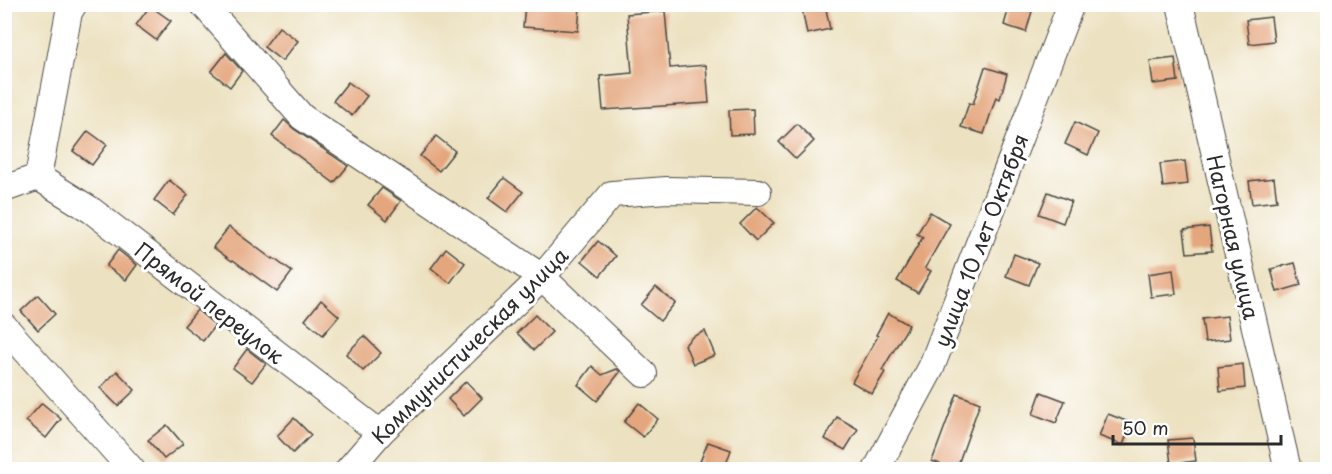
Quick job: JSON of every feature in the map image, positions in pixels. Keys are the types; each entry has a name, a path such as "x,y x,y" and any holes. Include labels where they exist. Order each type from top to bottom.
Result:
{"street":[{"path":"4,189 38,177 69,12 74,4"},
{"path":"203,4 302,117 542,277 644,374"},
{"name":"улица 10 лет Октября","path":"876,470 931,368 1071,4"},
{"name":"Нагорная улица","path":"1180,4 1288,470"},
{"name":"Прямой переулок","path":"38,177 91,210 380,433"},
{"name":"Коммунистическая улица","path":"348,470 380,433 542,277 612,194 667,190 758,192"},
{"path":"4,326 132,470"}],"building":[{"path":"525,4 580,6 578,31 523,27"},
{"path":"825,4 830,29 807,34 802,9"},
{"path":"1010,4 1022,4 1033,8 1026,32 1004,25"},
{"path":"150,6 171,21 156,40 136,25"},
{"path":"665,11 670,68 706,65 709,103 603,110 600,76 632,73 627,14"},
{"path":"1271,17 1274,41 1249,44 1246,20"},
{"path":"279,27 298,41 282,61 264,47"},
{"path":"226,53 242,71 230,87 211,72"},
{"path":"1175,58 1178,81 1153,84 1150,61"},
{"path":"985,67 1007,74 1000,99 996,97 984,134 961,127 969,103 973,104"},
{"path":"348,82 367,96 352,116 333,101"},
{"path":"753,109 754,134 730,135 729,110"},
{"path":"284,120 348,166 334,183 272,136"},
{"path":"1075,122 1098,133 1088,155 1065,144"},
{"path":"797,124 814,141 796,159 779,142"},
{"path":"88,131 107,145 92,165 73,151"},
{"path":"436,136 455,151 439,171 420,156"},
{"path":"1185,161 1188,184 1163,187 1160,164"},
{"path":"504,178 523,192 507,212 488,198"},
{"path":"1274,178 1277,201 1252,204 1249,181"},
{"path":"169,180 188,195 173,215 154,200"},
{"path":"382,188 401,201 387,220 368,205"},
{"path":"1048,192 1071,201 1063,223 1039,214"},
{"path":"757,207 774,223 756,241 740,224"},
{"path":"930,212 950,224 925,268 931,271 918,293 897,281 923,237 917,234"},
{"path":"229,227 292,272 277,292 213,247"},
{"path":"1209,227 1212,251 1187,253 1184,230"},
{"path":"598,241 616,256 600,276 582,261"},
{"path":"446,248 465,263 450,283 431,268"},
{"path":"118,250 137,265 126,280 106,266"},
{"path":"1014,254 1038,263 1029,285 1006,276"},
{"path":"1295,263 1301,285 1277,292 1271,269"},
{"path":"1173,270 1176,294 1151,297 1148,274"},
{"path":"656,287 675,303 660,321 641,305"},
{"path":"38,295 55,314 38,330 21,311"},
{"path":"321,300 339,316 323,335 305,320"},
{"path":"197,310 215,325 203,341 184,326"},
{"path":"888,313 909,325 882,370 885,372 872,394 852,382"},
{"path":"535,315 552,332 534,350 517,333"},
{"path":"1227,316 1230,339 1205,342 1202,319"},
{"path":"705,331 715,355 693,364 685,345 692,337"},
{"path":"364,336 381,353 363,371 346,354"},
{"path":"247,349 266,364 252,382 233,368"},
{"path":"1243,364 1245,388 1220,391 1218,367"},
{"path":"592,366 602,375 617,369 620,372 597,401 578,385"},
{"path":"117,371 135,390 118,406 100,388"},
{"path":"466,381 482,398 464,416 448,399"},
{"path":"1041,392 1065,401 1056,423 1033,414"},
{"path":"957,394 980,403 956,470 932,461"},
{"path":"42,403 61,419 46,438 26,421"},
{"path":"639,403 658,419 643,437 624,422"},
{"path":"1108,414 1131,423 1123,445 1099,436"},
{"path":"837,417 858,429 845,450 825,439"},
{"path":"294,418 311,435 293,453 277,436"},
{"path":"167,425 183,444 164,459 148,440"},
{"path":"1193,438 1196,461 1171,464 1168,440"},
{"path":"708,442 731,450 724,470 714,470 699,464"}]}
